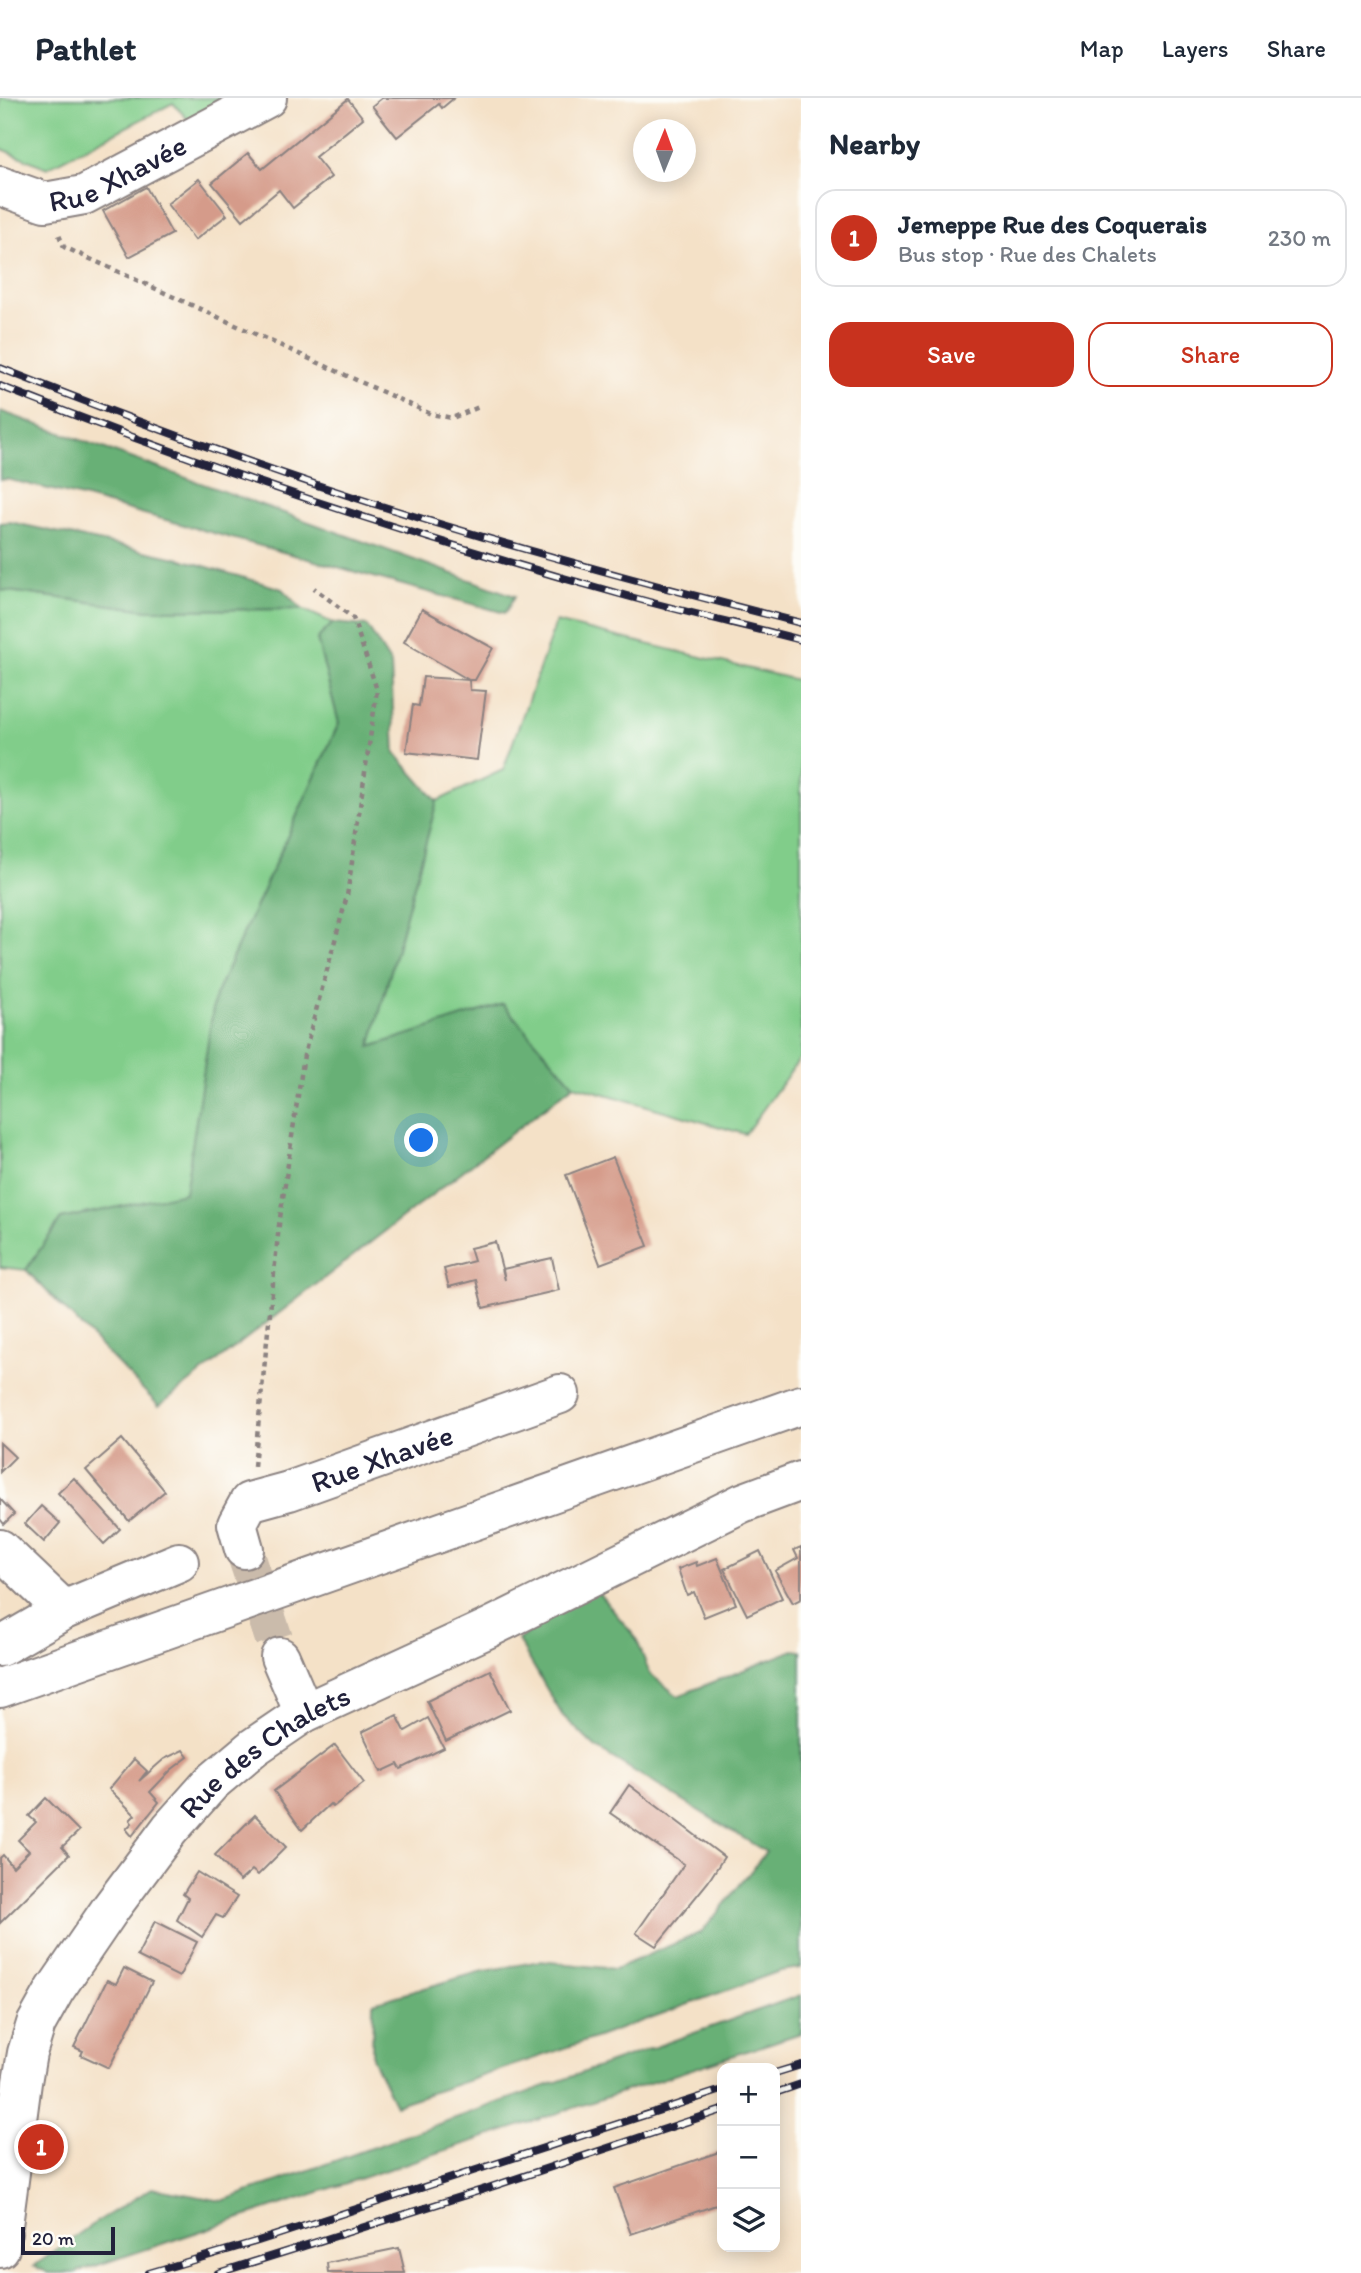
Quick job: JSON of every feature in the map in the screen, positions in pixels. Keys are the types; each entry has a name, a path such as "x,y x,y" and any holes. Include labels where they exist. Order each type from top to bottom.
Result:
{"street":[{"name":"Rue Xhavée","path":"0,186 46,202 85,195 267,98"},
{"name":"Rue Xhavée","path":"249,1502 289,1491 560,1394"},
{"path":"0,1688 801,1405"},
{"name":"Rue des Chalets","path":"0,2248 3,2207 27,2053 36,2024 55,1990 111,1908 170,1829 211,1783 254,1747 304,1713 489,1628 742,1503 796,1485"},
{"path":"244,1549 237,1524 249,1502"},
{"path":"0,1549 64,1610"},
{"path":"0,1647 64,1610 179,1562"},
{"path":"279,1657 304,1713"}],"path":[{"path":"46,202 64,247 431,414 452,418 479,407"},
{"path":"249,1502 259,1430 279,1225 302,1068 347,896 377,690 353,618 314,588"}],"green space":[{"path":"0,98 235,98 189,121 173,103 47,168 0,148"},
{"path":"0,411 515,596 505,613 82,497 6,479 0,480"},
{"path":"10,522 181,559 282,589 302,609 148,610 0,590 0,523"},
{"path":"0,590 148,610 302,609 333,623 317,639 339,723 215,996 185,1194 61,1219 26,1270 0,1267"},
{"path":"556,622 801,681 801,1057 745,1134 574,1085 503,1005 370,1048 437,801 503,770"},
{"path":"333,623 367,626 391,664 395,753 437,801 370,1047 503,1004 574,1085 159,1406 26,1270 61,1219 185,1193 215,996 339,723 317,639"},
{"path":"591,1584 636,1638 650,1674 678,1696 794,1650 801,1651 801,1968 780,1971 595,2038 395,2105 372,2058 373,2003 479,1972 540,1961 615,1969 702,1932 766,1852 595,1747 562,1715 518,1640"},
{"path":"801,1995 801,2033 74,2273 49,2273 34,2266 90,2226 152,2188 222,2201"}],"building":[{"path":"382,98 454,98 442,108 439,104 397,137 372,106"},
{"path":"348,99 363,118 315,157 331,177 293,208 279,190 243,220 212,183 248,153 262,169"},
{"path":"199,179 227,215 195,240 167,204"},
{"path":"146,187 172,234 129,257 103,211"},
{"path":"422,609 493,648 475,680 469,680 404,642"},
{"path":"423,677 469,680 470,690 486,691 477,760 406,752 413,705 419,706"},
{"path":"613,1157 648,1246 600,1264 566,1175"},
{"path":"495,1242 505,1280 503,1269 552,1258 559,1290 483,1308 476,1280 449,1287 444,1269 474,1261 470,1248"},
{"path":"122,1439 165,1491 129,1521 86,1470"},
{"path":"0,1443 15,1457 0,1472"},
{"path":"74,1478 120,1529 104,1544 58,1493"},
{"path":"0,1499 14,1514 4,1524 0,1519"},
{"path":"41,1506 60,1523 44,1542 25,1524"},
{"path":"801,1547 801,1599 793,1603 775,1571 798,1558 794,1550"},
{"path":"760,1551 782,1598 747,1615 724,1569"},
{"path":"717,1558 736,1604 704,1617 694,1592 687,1595 678,1569 696,1562 697,1566"},
{"path":"490,1670 510,1710 446,1741 427,1701"},
{"path":"397,1715 405,1731 428,1718 444,1748 401,1769 398,1764 381,1772 362,1732"},
{"path":"335,1745 364,1783 333,1807 330,1804 302,1830 274,1791"},
{"path":"183,1750 188,1757 150,1792 159,1802 132,1836 126,1829 135,1815 109,1789 134,1759 147,1771 139,1781 164,1759"},
{"path":"629,1785 724,1857 708,1882 656,1946 636,1933 684,1864 610,1813"},
{"path":"46,1798 79,1831 62,1847 69,1855 0,1923 0,1858 3,1855 13,1867 29,1851 18,1840 36,1822 29,1816"},
{"path":"255,1815 286,1847 258,1875 252,1870 240,1881 215,1855"},
{"path":"197,1872 237,1897 223,1918 216,1915 202,1937 177,1920 188,1898 183,1894"},
{"path":"155,1921 197,1942 179,1977 137,1956"},
{"path":"124,1968 152,1982 109,2068 81,2055 83,2051 74,2047 107,1980 116,1984"},
{"path":"717,2153 717,2205 631,2234 614,2188"},
{"path":"399,2248 405,2273 328,2273 327,2263"}],"tunnel":[{"path":"244,1549 280,1657"}],"railway":[{"path":"0,368 188,440 378,505 588,567 801,623"},
{"path":"0,386 154,445 310,500 627,596 801,640"},
{"path":"780,2071 801,2065"},
{"path":"780,2091 801,2084"},
{"path":"149,2273 258,2241 717,2092"},
{"path":"218,2273 485,2189 717,2112"}],"place":[{"name":"Jemeppe Rue des Coquerais","path":"41,2147"}]}
